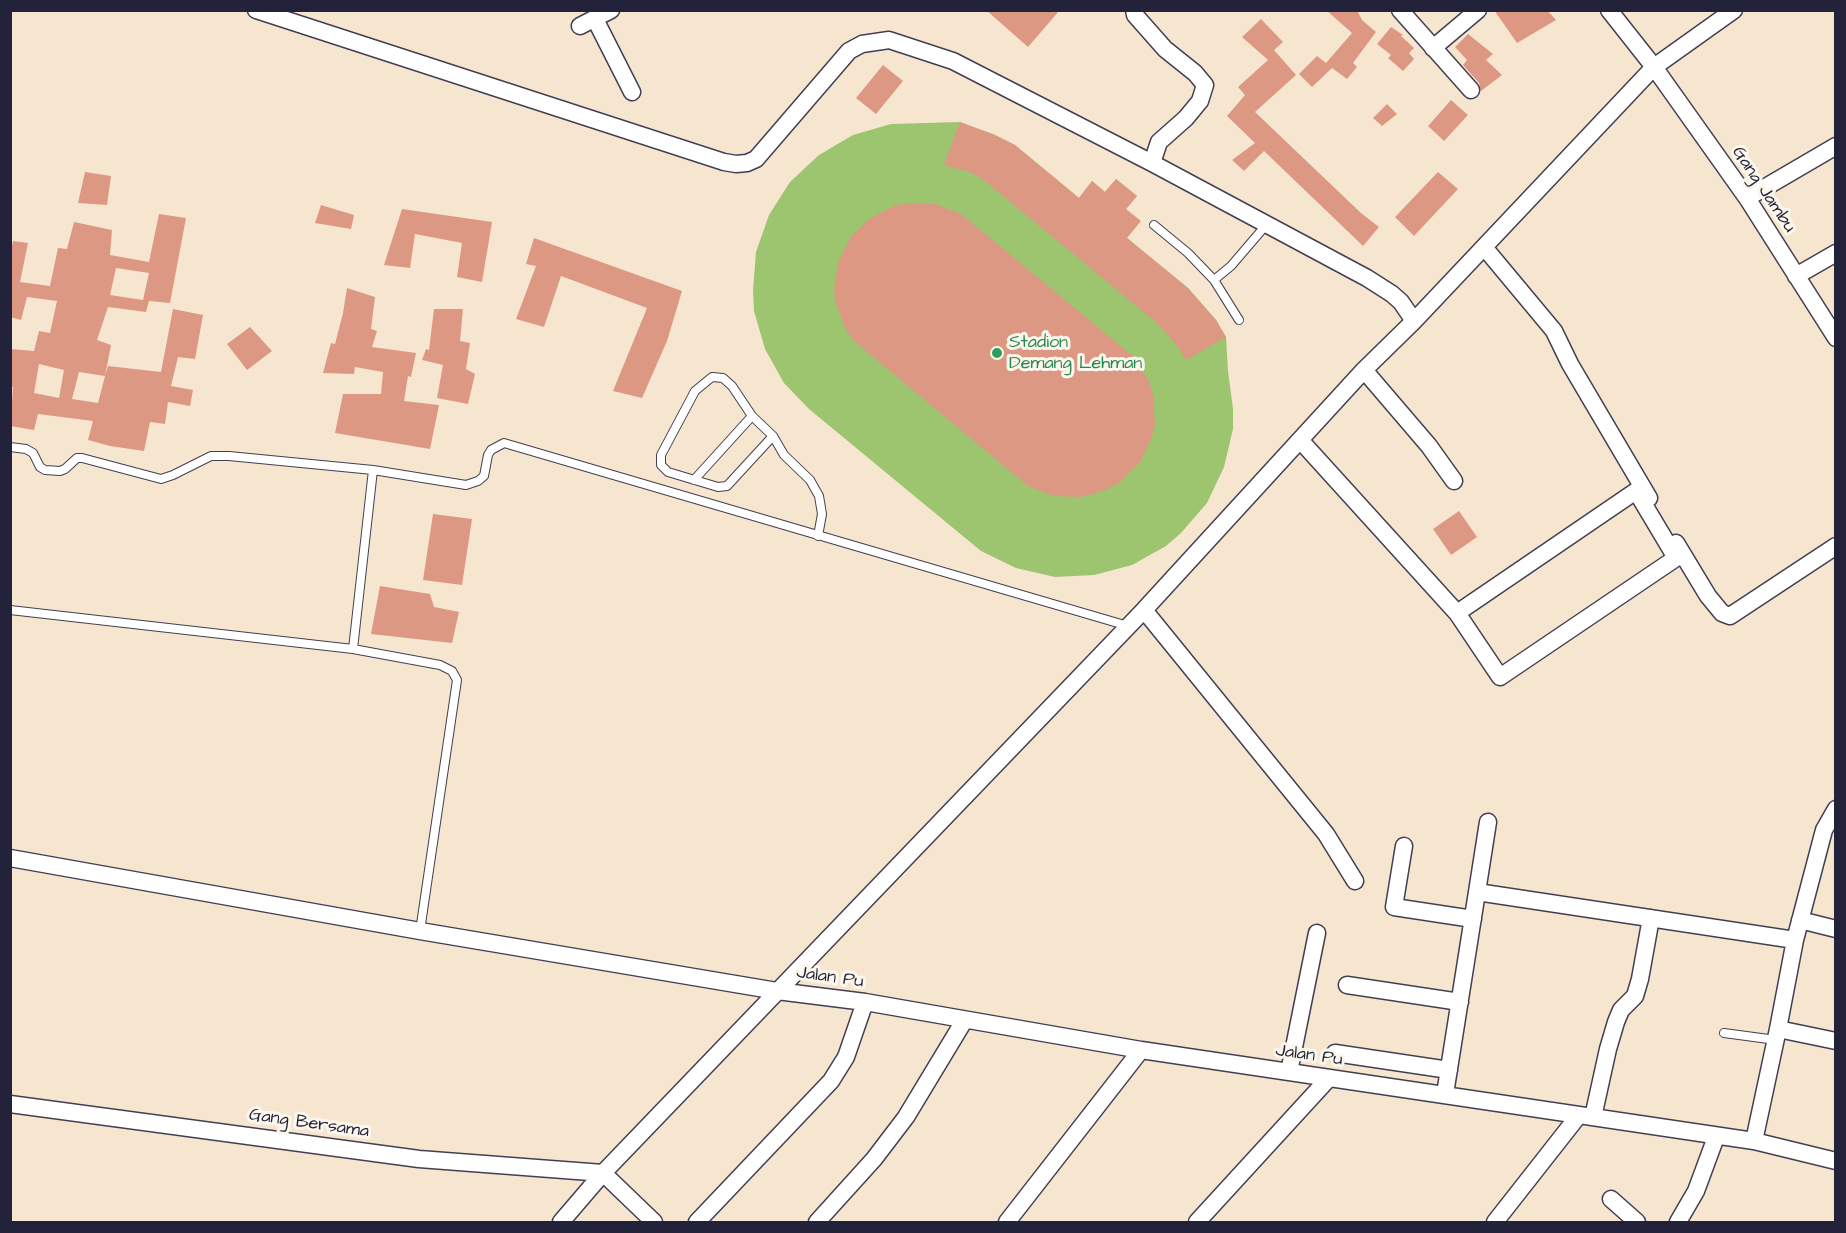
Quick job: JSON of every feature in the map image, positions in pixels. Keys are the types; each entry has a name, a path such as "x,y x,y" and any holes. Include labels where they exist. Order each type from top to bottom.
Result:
{"street":[{"path":"256,10 736,164 756,159 849,51 862,44 889,40 953,61 1267,224 1381,286 1401,302 1414,321"},
{"path":"611,10 587,23 632,92"},
{"path":"1134,10 1135,15 1165,49 1195,73 1205,85 1200,101 1186,118 1159,142 1152,163"},
{"path":"1400,10 1471,90"},
{"path":"1433,48 1478,10"},
{"name":"Gang Jambu","path":"1609,10 1654,67 1747,198 1836,338"},
{"path":"561,1222 603,1173 1144,610 1364,370 1414,321 1654,67 1734,10"},
{"path":"1747,198 1836,146"},
{"path":"1484,247 1554,332 1570,364 1708,597 1722,613 1730,616 1738,612 1836,546"},
{"path":"1796,276 1836,254"},
{"path":"1364,370 1429,446 1454,481"},
{"path":"1300,440 1457,613 1500,677 1676,558 1636,491 1457,613"},
{"path":"1144,610 1326,834 1355,881"},
{"path":"1754,1141 1795,940 1824,830 1834,813"},
{"path":"1445,1094 1488,822"},
{"path":"1404,846 1394,907 1473,919"},
{"name":"Jalan Pu","path":"10,858 420,931 777,990 865,1002 1141,1050 1754,1141 1836,1161"},
{"path":"1477,892 1795,940"},
{"path":"1495,1222 1586,1116 1616,1022 1621,1010 1635,996 1651,918"},
{"path":"1800,920 1836,929"},
{"path":"1289,1072 1317,933"},
{"path":"1347,985 1460,1002"},
{"path":"697,1222 831,1081 846,1057 865,1002"},
{"path":"817,1222 874,1159 906,1117 964,1021"},
{"path":"1777,1034 1836,1041"},
{"path":"1007,1222 1141,1050"},
{"path":"1335,1053 1449,1070"},
{"path":"1197,1222 1329,1078"},
{"name":"Gang Bersama","path":"10,1104 419,1159 603,1173"},
{"path":"1678,1222 1696,1191 1716,1137"},
{"path":"603,1173 654,1222"},
{"path":"1611,1199 1637,1222"}],"lane":[{"path":"1214,280 1231,266 1267,224"},
{"path":"1154,225 1214,280 1239,320"},
{"path":"773,436 727,486 718,487 668,472 662,465 661,455 695,391 712,377 723,378 732,386 752,416 773,436 783,455 810,480 819,496 822,514 818,536"},
{"path":"694,480 752,416"},
{"path":"10,447 26,449 33,453 40,467 45,470 60,471 66,469 77,458 82,458 161,479 211,456 229,456 373,470 466,485 484,476 491,450 504,444 1128,626"},
{"path":"353,649 373,470"},
{"path":"10,610 353,649 440,665 452,671 457,680 420,931"},
{"path":"1724,1032 1777,1034"}],"green space":[{"name":"Stadion Demang Lehman","path":"960,122 1015,145 1079,198 1092,181 1105,192 1116,179 1137,196 1126,209 1127,238 1188,288 1216,320 1226,337 1233,429 1224,467 1207,503 1181,533 1166,546 1132,565 1094,575 1055,577 1016,568 981,551 809,409 784,383 765,349 754,311 756,252 769,215 790,182 819,155 853,135 891,124"}],"building":[{"path":"986,10 1060,10 1028,47"},
{"path":"1326,10 1357,10 1362,20 1376,32 1353,63 1357,67 1347,79 1332,68 1312,87 1299,74 1317,56 1326,63 1352,33"},
{"path":"1494,10 1547,10 1556,20 1517,43"},
{"path":"1261,19 1283,42 1274,50 1296,75 1255,112 1361,213 1379,227 1363,246 1264,151 1244,171 1232,160 1255,143 1227,116 1245,95 1238,87 1268,60 1242,37"},
{"path":"1391,27 1403,35 1401,36 1414,48 1409,53 1414,59 1403,71 1388,58 1391,55 1377,44"},
{"path":"1468,34 1493,54 1486,60 1502,75 1481,91 1479,83 1463,65 1467,60 1455,47"},
{"path":"883,65 903,81 876,114 856,98"},
{"path":"1451,100 1468,115 1444,141 1428,126"},
{"path":"1387,104 1397,114 1382,126 1373,118"},
{"path":"960,122 1015,145 1079,198 1092,181 1105,192 1116,179 1137,196 1126,209 1141,221 1127,238 1188,288 1216,320 1226,337 1186,360 1179,348 1158,324 985,181 972,173 944,165"},
{"path":"85,172 111,176 107,205 78,203"},
{"path":"1438,172 1458,189 1414,236 1395,217"},
{"path":"908,203 935,204 961,214 1135,358 1149,382 1153,395 1155,423 1152,437 1140,462 1120,482 1108,489 1082,497 1054,496 1028,486 854,341 846,330 836,304 834,291 838,263 850,238 869,219 894,206"},
{"path":"321,205 354,215 351,229 315,223"},
{"path":"402,209 492,222 482,282 457,277 462,243 415,234 410,268 384,265"},
{"path":"159,214 186,218 170,303 149,301 146,312 108,307 97,340 111,345 105,376 108,366 161,372 173,309 203,315 195,359 178,357 171,386 193,390 190,406 168,402 165,424 150,422 144,451 88,440 93,421 38,414 34,430 10,426 13,387 10,387 10,349 34,351 39,331 50,333 57,301 27,297 21,320 10,317 10,255 13,241 28,243 20,282 50,286 58,248 67,249 74,222 112,230 110,255 149,262","holes":["116,268 149,273 143,300 110,295","39,364 64,370 59,398 34,393","79,372 105,376 98,403 72,399"]},
{"path":"534,238 682,291 667,341 642,398 613,391 647,308 561,276 544,327 516,319 536,266 526,264"},
{"path":"347,288 375,297 371,329 377,331 372,347 416,353 411,377 408,376 404,401 439,405 430,449 335,433 343,394 381,394 383,372 355,367 354,374 323,373 331,343 335,344"},
{"path":"434,309 463,309 460,341 470,343 466,369 475,374 468,404 437,398 443,365 422,360 426,349 429,350"},
{"path":"250,327 272,351 247,370 227,344"},
{"path":"1459,511 1477,537 1451,555 1433,529"},
{"path":"433,514 472,519 462,585 423,580"},
{"path":"380,586 430,594 434,607 459,612 452,643 371,634"}],"place":[{"name":"Stadion Demang Lehman","path":"997,353"}]}
